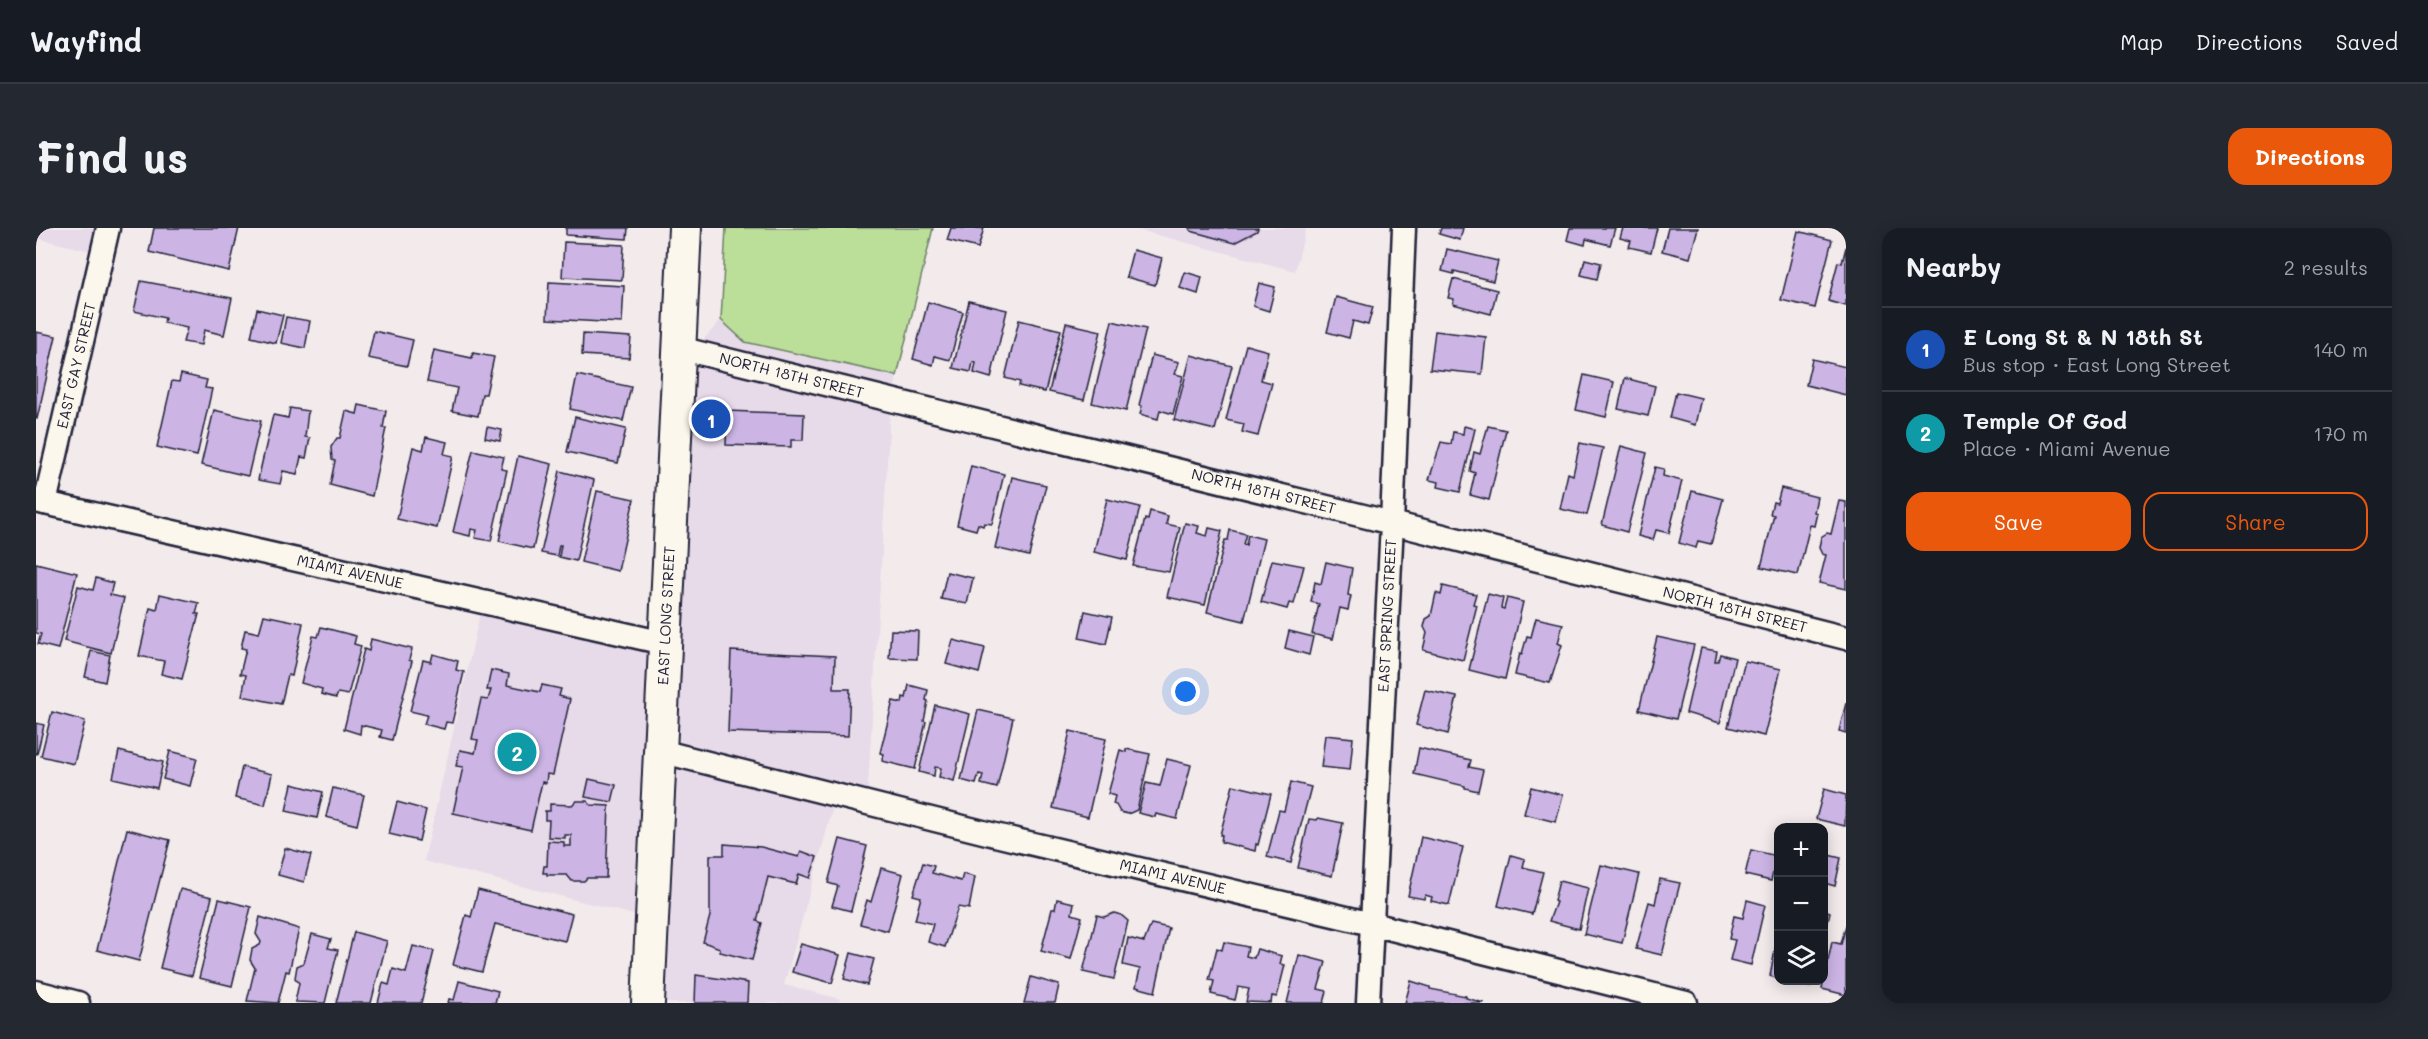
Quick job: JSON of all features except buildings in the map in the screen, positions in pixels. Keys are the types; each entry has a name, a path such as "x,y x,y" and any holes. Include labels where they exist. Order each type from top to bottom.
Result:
{"street":[{"name":"EAST GAY STREET","path":"40,502 108,228"},
{"name":"EAST LONG STREET","path":"648,1003 685,228"},
{"name":"EAST SPRING STREET","path":"1368,1003 1404,228"},
{"name":"NORTH 18TH STREET","path":"679,348 1392,523 1846,638"},
{"name":"MIAMI AVENUE","path":"40,502 664,643"},
{"name":"MIAMI AVENUE","path":"660,751 996,835 1372,924 1686,1003"},
{"path":"36,992 78,1003"}],"shaded area":[{"path":"36,228 114,228 108,255 36,238"},
{"path":"1131,228 1306,228 1295,271"},
{"path":"721,320 746,342 897,376 890,411 867,803 836,796 784,985 840,999 839,1003 655,1003 658,921 424,861 483,601 671,646 690,355"}],"green space":[{"path":"726,228 933,228 897,376 745,342 721,320"}],"place":[{"name":"E Long St & N 18th St","path":"711,419"},
{"name":"Temple Of God","path":"517,752"}]}
